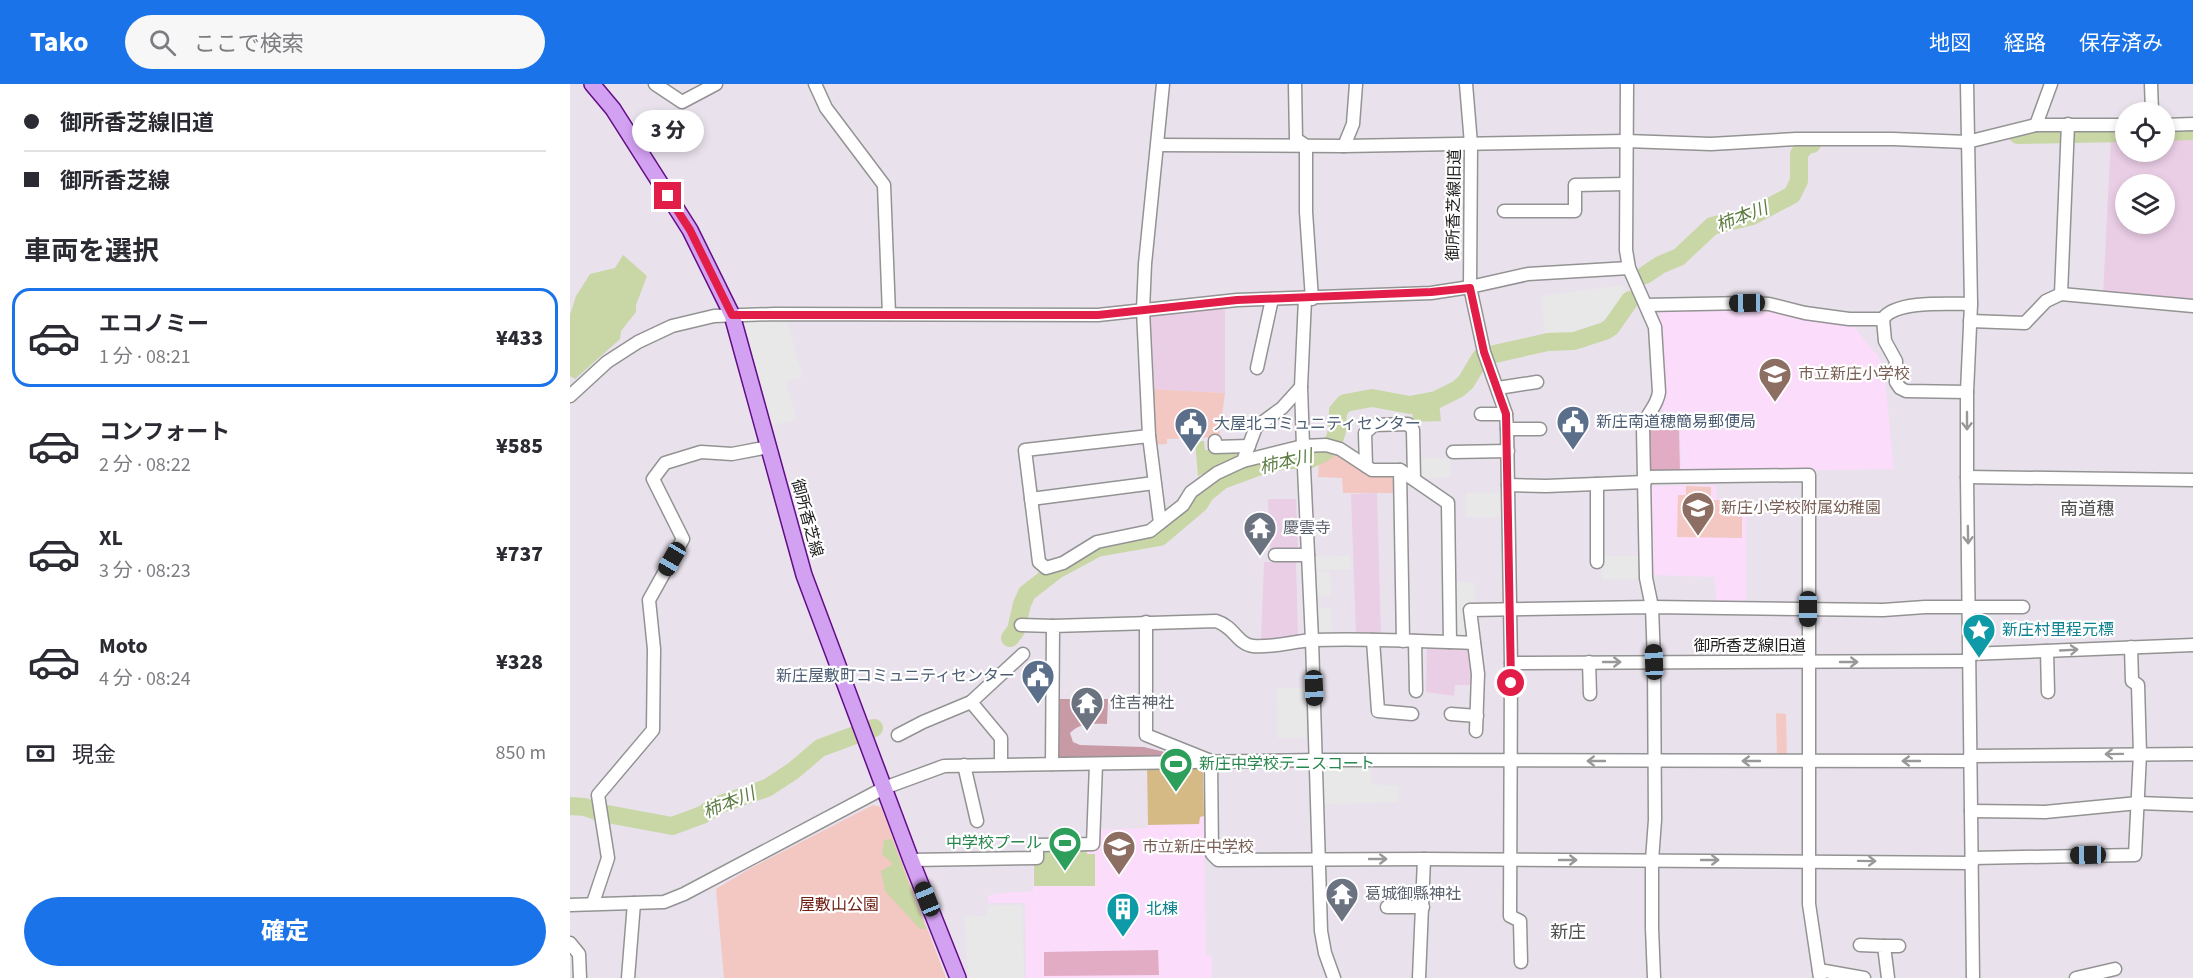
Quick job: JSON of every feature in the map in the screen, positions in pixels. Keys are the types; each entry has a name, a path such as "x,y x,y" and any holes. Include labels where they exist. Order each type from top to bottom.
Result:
{"main road":[{"name":"御所香芝線","path":"592,84 613,109 690,230 732,315 804,575 958,978"}],"street":[{"path":"655,84 682,102 716,84"},
{"path":"815,84 826,108 884,185 890,314"},
{"path":"1160,523 1149,435 1143,310 1145,264 1163,84"},
{"path":"1295,84 1296,139 1306,146"},
{"path":"1344,146 1353,124 1356,84"},
{"name":"御所香芝線旧道","path":"1466,84 1472,144 1470,288 1486,356 1506,414 1508,429 1511,663 1808,662 1969,658 2047,651 2193,645"},
{"path":"1627,84 1626,250 1629,268 1655,327 1659,392 1658,401 1643,423 1646,578 1652,607 1654,662 1652,860 1654,978"},
{"path":"1967,84 1971,304 1966,392 1973,978"},
{"path":"2036,125 2051,84"},
{"path":"2151,84 2152,102"},
{"path":"2175,125 2193,124"},
{"path":"1158,145 1344,146 1626,141 1711,144 1796,139 1967,142 2036,125 2067,130 2115,126"},
{"path":"2061,294 2067,130"},
{"path":"1306,146 1309,299 1301,387 1303,455 1312,640 1321,931 1325,953 1334,978"},
{"path":"1504,211 1575,211 1575,185 1626,184"},
{"path":"570,396 607,362 653,333 693,320 732,315 1075,316 1201,303 1431,292 1470,288 1528,274 1629,268"},
{"path":"1970,321 2025,323 2046,301 2061,294 2193,306"},
{"path":"1257,368 1272,299"},
{"path":"1646,305 1769,304 1805,313 1849,319 1883,320"},
{"path":"1966,392 1906,391 1900,388 1896,382 1896,361 1885,341 1883,320 1892,310 1914,306 1971,304"},
{"path":"1498,388 1537,382"},
{"path":"1244,461 1256,428 1282,408 1301,387"},
{"path":"1481,414 1506,414"},
{"path":"1366,466 1365,433 1374,425 1408,424 1413,430 1414,479"},
{"path":"1508,429 1540,429"},
{"path":"1149,435 1025,450 1038,562 1046,568 1064,564 1096,542 1150,531 1183,505 1191,492 1202,483 1217,473 1244,461 1303,455 1326,445 1340,449 1372,470 1400,470 1448,503 1450,642"},
{"path":"1215,441 1215,447 1249,446"},
{"path":"593,903 608,858 598,795 653,730 654,649 649,600 683,539 653,479 665,463 701,452 732,454 769,447"},
{"path":"1454,452 1508,451"},
{"path":"1400,470 1409,641 1416,691"},
{"path":"1508,485 1597,484 1645,480 1809,475 1810,917 1820,974 1864,978"},
{"path":"1967,477 2193,480"},
{"path":"1031,499 1154,483"},
{"path":"1597,484 1598,562"},
{"path":"1275,555 1308,555"},
{"path":"1476,731 1478,674 1470,610 1652,607 1883,610 1925,607 2023,608"},
{"path":"1021,625 1216,621 1232,629 1238,639 1245,644 1253,646 1312,640 1474,643"},
{"path":"1146,622 1146,735 1211,760"},
{"path":"1052,764 1053,626"},
{"path":"1373,640 1378,711 1412,714"},
{"path":"1211,760 1212,854 1218,860 1809,861 1972,860 2135,855 2140,754 2138,685 2132,681 2131,647"},
{"path":"2047,651 2048,692"},
{"path":"898,735 970,702 1023,654"},
{"path":"1589,662 1590,694"},
{"path":"1511,663 1510,916 1520,921 1521,962"},
{"path":"970,702 1001,738 1000,764"},
{"path":"1451,714 1477,716"},
{"path":"570,905 664,902 684,894 884,788 932,769 964,765 1211,760 1809,761 2193,754"},
{"path":"911,860 1037,858 1036,845 1093,844 1096,764"},
{"path":"964,765 977,821"},
{"path":"1971,811 2045,812 2138,803 2193,804"},
{"path":"1419,978 1425,859"},
{"path":"628,978 634,903"},
{"path":"1387,907 1423,907"},
{"path":"570,944 579,954 580,978"},
{"path":"1860,945 1899,946"},
{"path":"1884,945 1888,978"},
{"path":"2076,978 2115,969"}],"shaded area":[{"path":"2193,135 2193,301 2103,295 2111,138 2115,138 2115,162 2175,162 2175,136"},
{"path":"623,255 647,276 636,305 636,312 621,331 620,339 575,379 570,376 570,315 576,296 590,274 615,268"},
{"path":"1624,285 1627,295 1617,311 1576,335 1545,337 1542,296"},
{"path":"1225,307 1225,393 1149,389 1147,316"},
{"name":"市立新庄小学校","path":"1758,309 1791,315 1800,319 1852,324 1880,359 1885,379 1894,469 1681,472 1680,429 1663,428 1660,310"},
{"path":"787,321 802,377 785,382 797,419 766,427 740,328 746,322"},
{"path":"1439,402 1441,421 1412,422 1413,409"},
{"path":"1649,430 1679,430 1680,472 1650,471"},
{"path":"1204,441 1205,450 1238,449 1238,458 1198,476 1195,442"},
{"path":"1450,458 1451,477 1421,478 1416,473 1416,459"},
{"name":"新庄小学校附属幼稚園","path":"1716,485 1717,498 1747,499 1746,605 1716,606 1715,577 1651,575 1650,489 1653,486"},
{"path":"1377,493 1381,636 1356,636 1351,494"},
{"path":"1466,493 1504,493 1505,517 1466,517"},
{"path":"1268,499 1296,499 1298,552 1270,552"},
{"path":"1350,556 1351,569 1313,570 1313,557"},
{"path":"1602,556 1639,556 1639,579 1602,579"},
{"path":"1264,562 1296,562 1298,637 1261,640"},
{"path":"1314,572 1330,572 1331,596 1315,597"},
{"path":"1454,582 1474,583 1475,608 1470,638 1458,637 1454,633"},
{"path":"1316,608 1331,608 1332,634 1316,634"},
{"path":"1427,644 1470,646 1473,685 1455,685 1454,696 1426,692"},
{"path":"1277,688 1305,688 1306,738 1278,738"},
{"path":"1048,699 1108,699 1107,724 1087,724 1074,729 1070,733 1073,742 1080,745 1144,747 1181,756 1181,760 1048,762"},
{"path":"1323,764 1371,764 1371,784 1398,786 1398,802 1322,804"},
{"name":"新庄中学校テニスコート","path":"1197,765 1203,770 1204,816 1200,817 1199,824 1148,825 1147,766"},
{"name":"市立新庄中学校","path":"1147,766 1203,770 1206,955 1212,955 1212,978 1026,978 1025,903 988,903 988,896 1033,891 1033,861 1087,846 1094,830 1148,828"},
{"path":"892,839 926,929 920,929 885,891 881,871 893,864 882,854 884,840"},
{"name":"中学校プール","path":"1039,846 1087,846 1087,854 1095,854 1095,886 1034,886 1034,864 1039,864"},
{"path":"1022,905 1024,978 968,978 965,917 986,916 988,906"},
{"path":"1158,950 1159,975 1044,976 1044,952"}],"green space":[{"path":"1149,389 1225,393 1219,437 1167,439 1167,444 1152,445"},
{"path":"1336,453 1371,476 1389,476 1397,482 1396,493 1343,493 1342,478 1318,477 1319,463"},
{"path":"1686,486 1711,487 1711,500 1742,500 1742,538 1677,537 1678,495 1686,495"},
{"path":"1776,713 1786,714 1787,758 1777,758"},
{"name":"屋敷山公園","path":"873,805 881,807 946,978 724,978 716,889 749,869"}],"waterway":[{"name":"柿本川","path":"2175,132 2193,131"},
{"name":"柿本川","path":"2018,135 2115,133"},
{"name":"柿本川","path":"1645,275 1660,265 1679,257 1712,226 1752,216 1792,195 1799,181 1799,154 1806,145 1812,144"},
{"name":"柿本川","path":"1010,638 1016,630 1027,593 1058,569 1097,548 1160,537 1199,504 1206,493 1222,480 1266,464 1286,460 1308,460 1325,452 1334,441 1338,411 1345,403 1372,398 1410,405 1436,400 1458,389 1466,382 1481,357 1548,342 1574,341 1605,331 1611,327 1630,300"},
{"name":"柿本川","path":"570,806 585,807 602,813 672,826 702,815 718,805 767,788 793,771 820,748 874,728"}],"place":[{"name":"市立新庄小学校","path":"1775,403"},
{"name":"新庄南道穂簡易郵便局","path":"1573,451"},
{"name":"大屋北コミュニティセンター","path":"1191,453"},
{"name":"新庄小学校附属幼稚園","path":"1698,537"},
{"name":"慶雲寺","path":"1260,557"},
{"name":"新庄村里程元標","path":"1979,659"},
{"name":"新庄屋敷町コミュニティセンター","path":"1038,705"},
{"name":"住吉神社","path":"1087,732"},
{"name":"新庄中学校テニスコート","path":"1176,793"},
{"name":"中学校プール","path":"1065,872"},
{"name":"市立新庄中学校","path":"1119,876"},
{"name":"葛城御縣神社","path":"1342,923"},
{"name":"北棟","path":"1123,938"}],"district":[{"name":"南道穗","path":"2087,509"},
{"name":"新庄","path":"1568,932"}],"route":[{"path":"668,196 690,230 732,315 1075,316 1237,300 1431,292 1470,288 1484,352 1502,400 1508,429 1511,683"}]}
